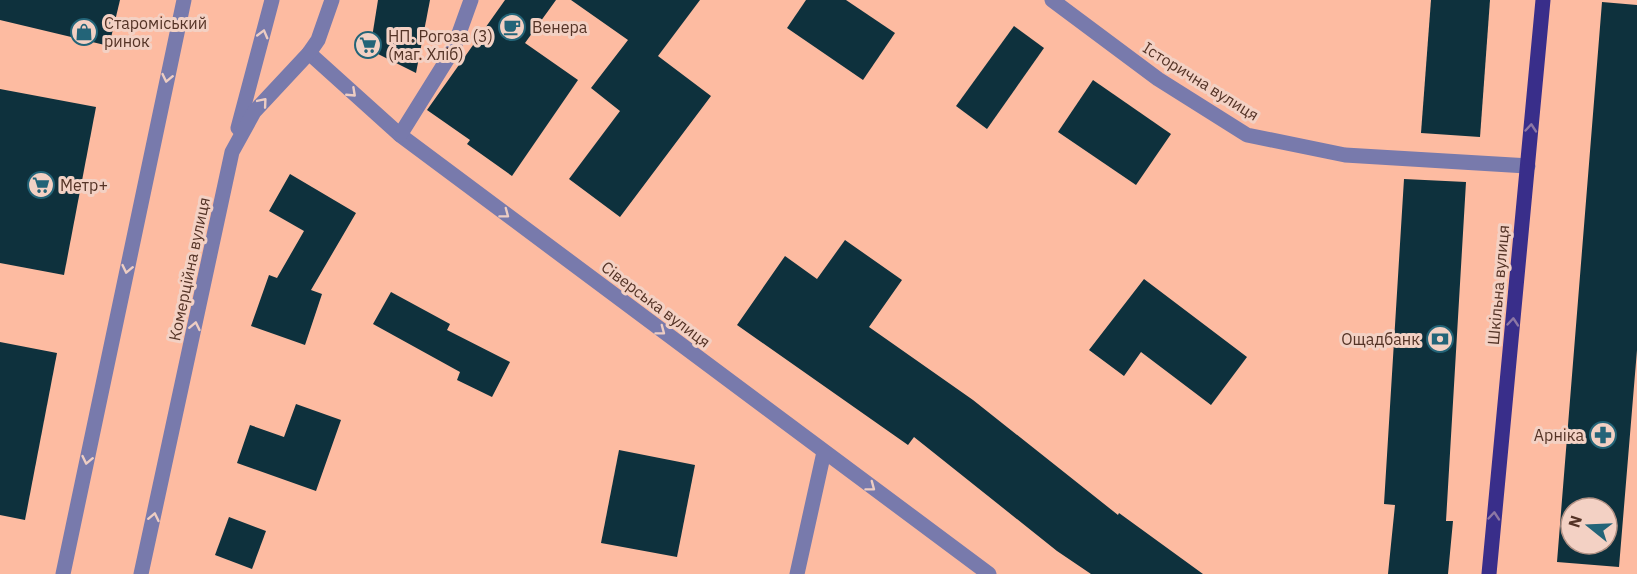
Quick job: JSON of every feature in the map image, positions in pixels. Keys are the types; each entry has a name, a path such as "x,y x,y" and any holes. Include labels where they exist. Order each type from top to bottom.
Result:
{"main road":[{"name":"Шкільна вулиця","path":"1489,574 1544,0"}],"street":[{"path":"63,574 184,0"},
{"path":"232,152 272,0"},
{"name":"Комерційна вулиця","path":"141,574 232,152 254,112 309,53 318,40 332,0"},
{"path":"400,135 453,50 471,0"},
{"name":"Історична вулиця","path":"1052,0 1158,79 1247,135 1345,156 1528,166"},
{"name":"Сіверська вулиця","path":"309,53 400,135 989,574"},
{"path":"797,574 824,452"}],"building":[{"path":"0,0 120,0 109,46 0,20"},
{"path":"378,0 430,0 416,73 370,50"},
{"path":"505,0 556,0 525,43 578,80 512,176 467,144 470,140 427,110"},
{"path":"571,0 700,0 658,56 711,96 620,217 569,179 620,111 591,88 628,40"},
{"path":"806,0 846,0 895,33 863,80 787,28"},
{"path":"1431,0 1490,0 1480,137 1421,133"},
{"path":"1602,2 1637,5 1637,350 1619,567 1557,562 1559,537 1559,556 1619,556 1619,496 1562,496"},
{"path":"1014,26 1044,48 987,129 956,106"},
{"path":"1093,80 1171,134 1136,185 1058,132"},
{"name":"Метр+","path":"0,89 96,107 64,275 0,263"},
{"path":"290,174 356,213 311,290 322,294 305,345 251,326 269,275 277,278 304,231 269,211"},
{"path":"1404,179 1466,182 1446,521 1453,521 1448,574 1388,574 1395,505 1384,504"},
{"path":"845,240 902,280 869,327 973,400 1118,515 1119,513 1203,574 1091,574 1057,551 914,437 908,445 737,325 785,256 817,279"},
{"path":"1144,279 1247,357 1211,405 1141,352 1124,376 1089,350"},
{"path":"391,292 450,324 447,330 510,362 492,397 457,380 460,372 373,324"},
{"path":"0,342 57,353 25,520 0,515"},
{"path":"296,404 341,420 316,491 237,463 250,425 284,437"},
{"path":"619,450 695,465 677,557 601,543"},
{"path":"229,517 266,531 252,569 215,555"}],"place":[{"name":"Венера","path":"512,27"},
{"name":"Староміський ринок","path":"84,32"},
{"name":"НП. Рогоза (3) (маг. Хліб)","path":"368,45"},
{"name":"Метр+","path":"41,185"},
{"name":"Ощадбанк","path":"1440,339"},
{"name":"Арніка","path":"1603,435"}]}
